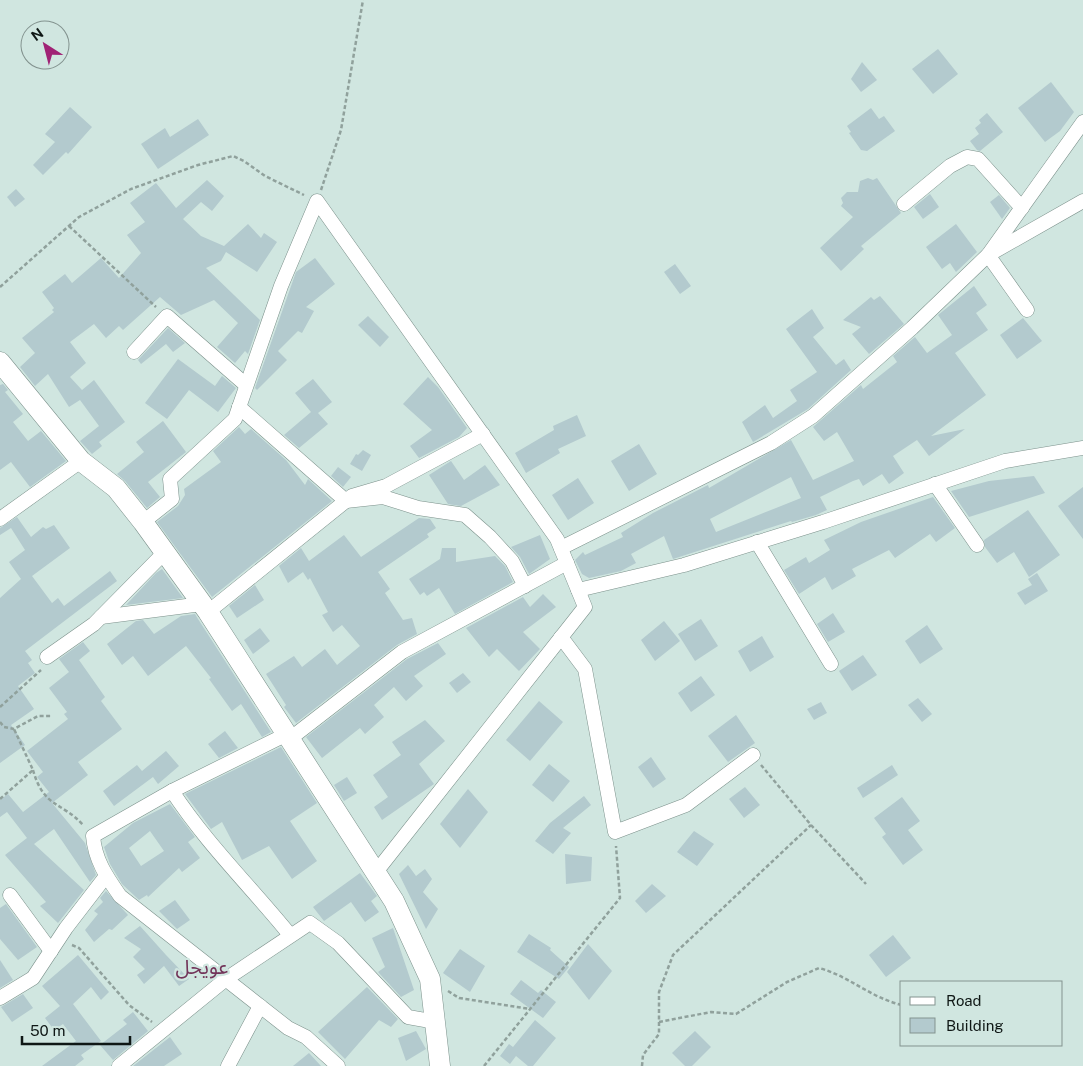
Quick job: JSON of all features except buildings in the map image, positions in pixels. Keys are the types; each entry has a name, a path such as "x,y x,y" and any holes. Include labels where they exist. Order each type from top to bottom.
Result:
{"street":[{"path":"561,548 771,443 813,416 912,328 988,255 1083,122"},
{"path":"904,204 950,166 967,157 978,159 1022,208"},
{"path":"143,522 172,499 170,479 235,419 281,286 317,201"},
{"path":"317,201 557,539 585,607 376,872"},
{"path":"988,255 1083,201"},
{"path":"988,255 1027,310"},
{"path":"134,352 167,316 246,385"},
{"path":"0,362 82,461 116,488 143,522 205,608 291,738 376,872 394,901 430,979 440,1066"},
{"path":"239,407 346,501 382,498 418,508 465,515 490,537 512,561 525,586"},
{"path":"101,617 205,608 352,496 386,486 483,434"},
{"path":"578,590 684,565 1005,461 1083,448"},
{"path":"0,520 82,461"},
{"path":"935,484 977,545"},
{"path":"757,542 831,664"},
{"path":"47,657 101,617 165,552"},
{"path":"338,1066 306,1037 288,1028 120,896 94,854 93,836 172,791 281,737 291,738 402,652 567,563"},
{"path":"561,637 585,669 615,832 686,805 753,756"},
{"path":"172,791 195,827 252,889 290,936"},
{"path":"0,998 33,978 54,946 106,876"},
{"path":"10,895 54,946"},
{"path":"119,1066 226,979 310,923 338,943 408,1017 436,1022"},
{"path":"228,1066 260,1006"}],"path":[{"path":"0,287 79,217 131,189 198,165 233,156 244,161 265,176 317,201 341,130 363,0"},
{"path":"69,226 167,316"},
{"path":"0,708 48,664 47,657"},
{"path":"0,722 4,727 14,729 38,716 51,716"},
{"path":"14,729 34,770 37,784 50,802 75,815 93,836"},
{"path":"753,756 811,825 866,884"},
{"path":"0,799 34,770"},
{"path":"642,1066 643,1055 660,1034 659,992 673,955 811,825"},
{"path":"484,1066 620,898 615,832"},
{"path":"54,946 79,948 129,1005 163,1030"},
{"path":"659,1022 711,1012 736,1014 787,982 806,972 819,968 846,978 860,989 884,1000 900,1004"},
{"path":"430,979 459,998 530,1009"}],"district":[{"name":"عويجل","path":"202,967"}]}
